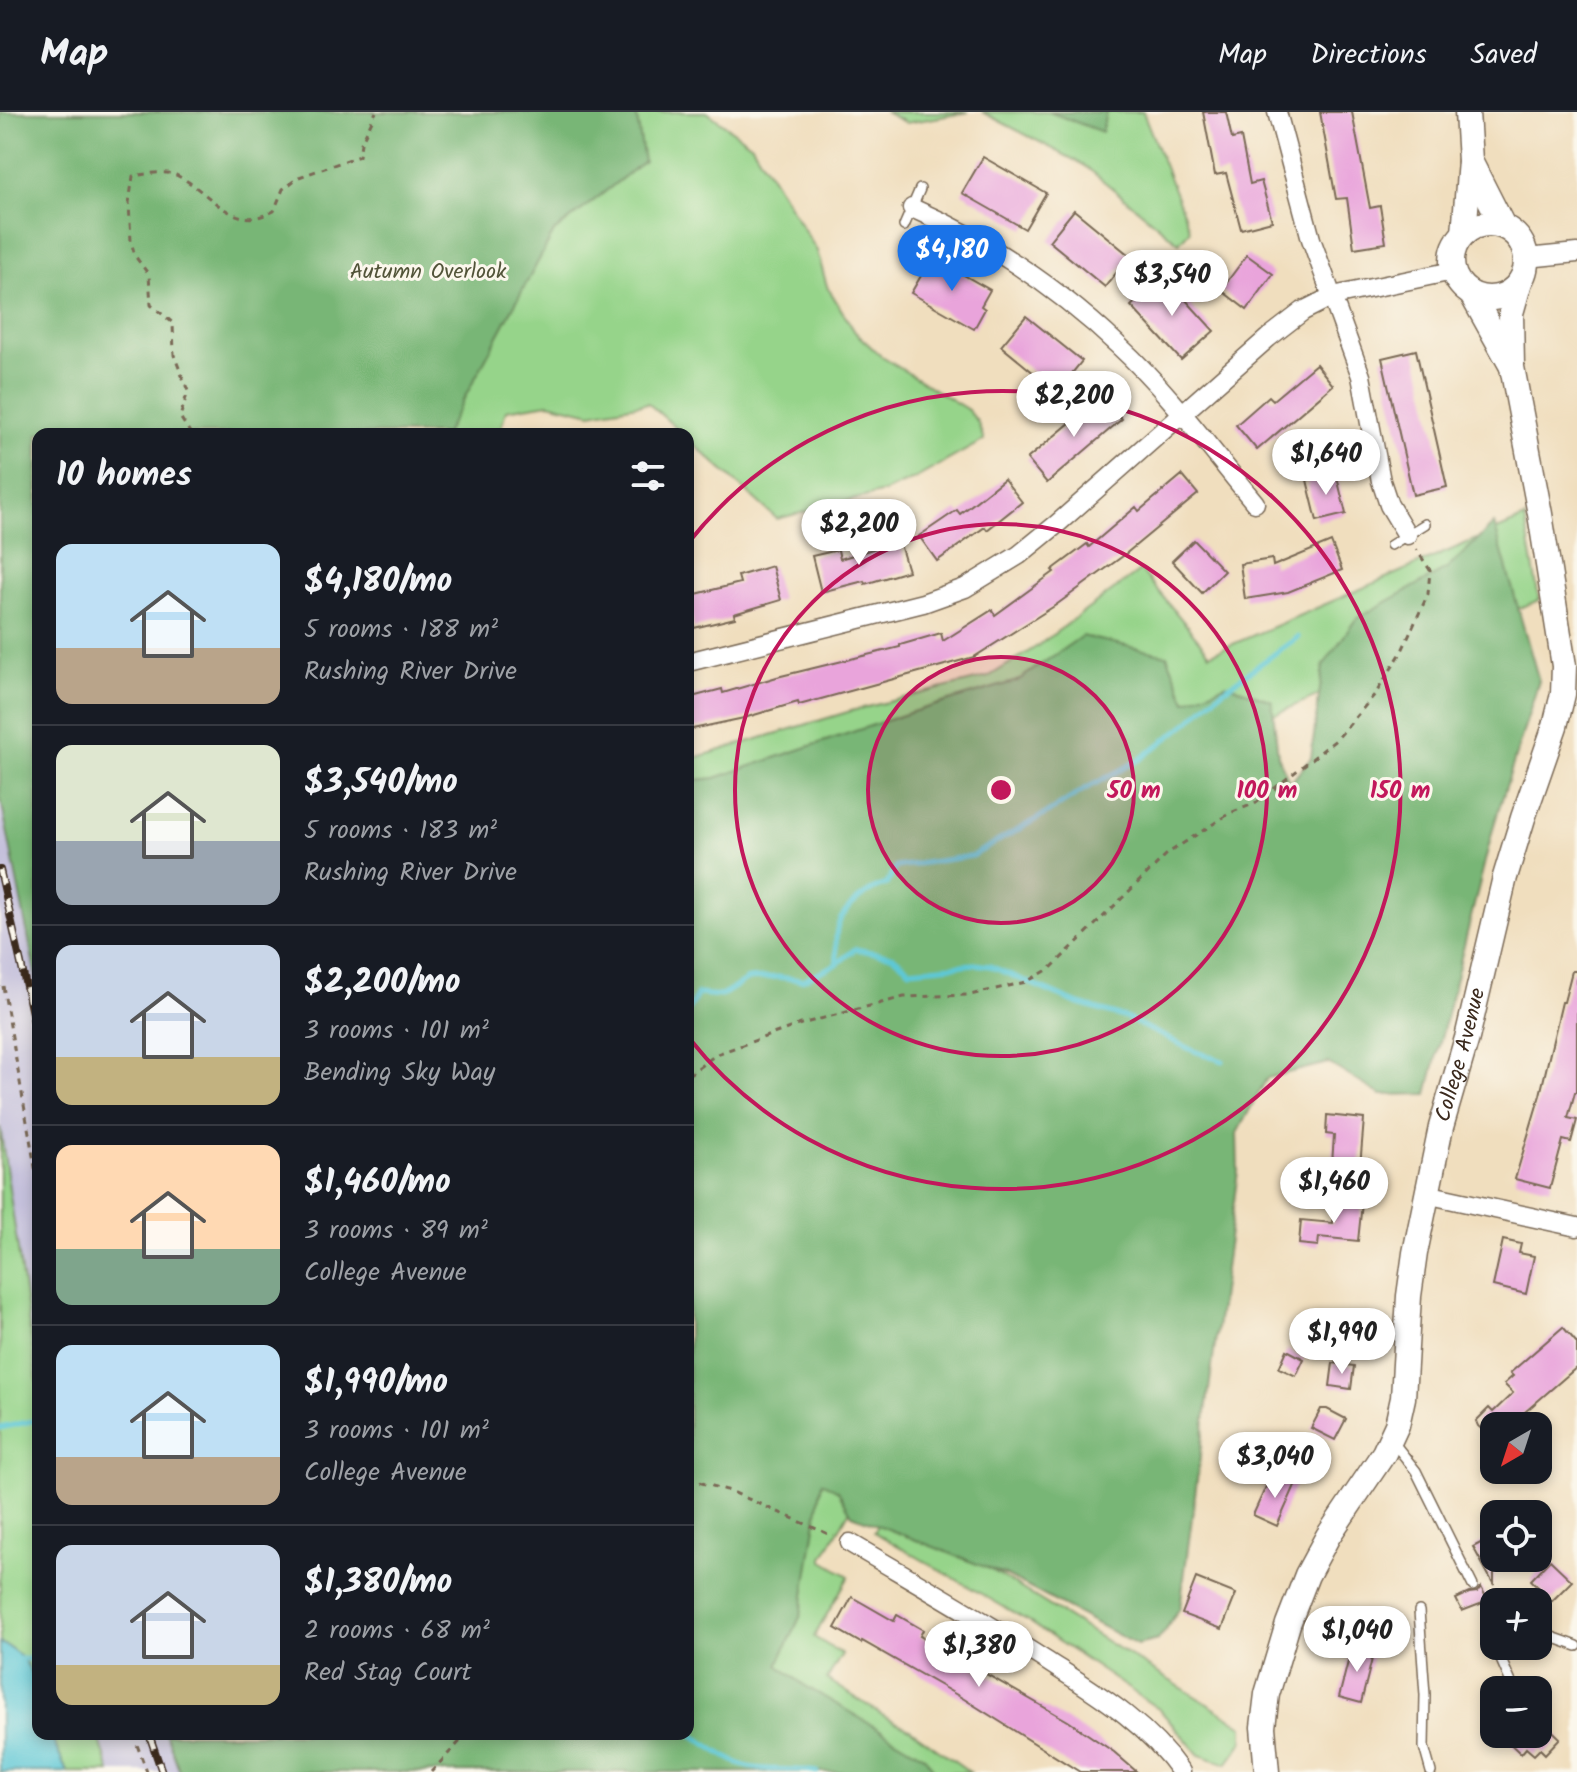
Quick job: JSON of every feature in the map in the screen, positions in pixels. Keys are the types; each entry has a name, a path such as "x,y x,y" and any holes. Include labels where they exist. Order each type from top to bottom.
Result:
{"street":[{"path":"1277,112 1311,239 1361,376 1381,481 1399,540"},
{"path":"694,660 923,603 965,588 1019,555 1303,311 1333,296 1453,271 1452,253 1464,233 1470,161 1467,112"},
{"path":"1470,161 1503,226"},
{"path":"912,208 972,236 1010,258 1059,293 1121,347 1255,503"},
{"path":"1464,233 1476,226 1503,226 1515,234 1527,258 1577,253"},
{"name":"College Avenue","path":"1267,1772 1263,1727 1267,1694 1288,1624 1307,1575 1328,1536 1391,1440 1397,1425 1403,1398 1409,1296 1426,1194 1505,877 1563,694 1564,666 1512,367 1511,313 1526,272 1527,258"},
{"name":"College Avenue","path":"1453,271 1461,287 1472,295 1512,367"},
{"path":"1472,295 1489,300 1506,296 1519,285"},
{"path":"1426,1194 1577,1227"},
{"path":"850,1543 1002,1633 1125,1712 1158,1741 1181,1772"}],"lane":[{"path":"904,226 920,189"},
{"path":"1399,540 1425,524"},
{"path":"1391,1440 1416,1471 1473,1586"},
{"path":"1419,1611 1425,1695 1424,1747 1431,1772"},
{"path":"1552,1637 1577,1646"}],"path":[{"path":"187,428 180,417 188,391 174,355 173,323 151,305 149,275 135,256 131,241 129,203 133,176 174,174 205,193 224,212 260,218 274,211 283,189 299,177 359,156 361,143 376,112"},
{"path":"694,1071 717,1054 801,1024 904,997 970,995 1026,982 1051,968 1168,853 1230,813 1256,803 1337,739 1376,693 1401,653 1428,594 1430,570 1399,540"},
{"path":"3,986 32,1138"},
{"path":"694,1481 730,1491 850,1543"},
{"path":"135,1740 147,1772"},
{"path":"431,1772 461,1740"}],"shaded area":[{"path":"0,731 32,871 32,1345 0,1127"},
{"path":"100,1740 185,1740 195,1772 110,1772"}],"green space":[{"name":"Autumn Overlook","path":"0,112 707,112 752,145 817,251 827,286 855,332 882,357 968,410 977,421 984,440 884,492 777,519 694,444 694,428 676,428 648,403 591,413 549,403 506,410 501,428 32,428 32,481 0,731"},
{"path":"0,112 636,112 644,161 554,232 448,428 32,428 32,956 0,795"},
{"path":"885,112 969,112 906,123"},
{"path":"982,112 1143,112 1190,230 1179,243 1084,165"},
{"path":"1049,112 1106,112 1102,132"},
{"path":"1525,518 1539,600 1030,820 811,1458 1243,1726 1243,1742 1227,1764 1199,1755 1160,1710 1028,1621 874,1532 879,1523 852,1507 823,1557 823,1561 849,1576 814,1637 842,1654 827,1679 887,1718 910,1729 970,1772 195,1772 610,1740 694,1740 694,758 851,711 988,677 1036,647 1141,570 1210,654"},
{"path":"1494,524 1539,681 1494,825 1427,1094 1381,1095 1328,1063 1267,1078 1237,1133 1238,1171 1180,1608 1158,1640 1137,1645 1005,1575 852,1515 838,1491 822,1482 801,1615 778,1665 804,1685 924,1756 936,1772 180,1772 168,1740 694,1740 694,780 715,778 912,712 1017,681 1082,636 1167,655 1186,701 1227,684 1272,701 1278,756 1290,783 1311,758 1323,666 1356,619 1448,568"},
{"path":"0,1127 32,1345 32,1677 15,1651 0,1643"},
{"path":"53,1740 100,1740 110,1772 67,1772"}],"water":[{"path":"0,1643 22,1658 32,1676 32,1740 53,1740 67,1772 0,1772"}],"building":[{"path":"1203,112 1226,112 1232,139 1241,137 1250,184 1261,181 1272,221 1241,229 1226,173 1215,175"},
{"path":"1320,112 1352,112 1370,208 1380,206 1386,243 1354,248 1347,198 1336,199"},
{"path":"983,157 1046,193 1025,229 962,193"},
{"path":"1074,210 1130,256 1105,287 1049,241"},
{"path":"1247,255 1273,274 1247,310 1221,290"},
{"path":"932,257 990,290 981,306 985,309 974,329 911,293"},
{"path":"1164,276 1214,331 1181,360 1131,306"},
{"path":"1026,316 1082,361 1057,392 1001,346"},
{"path":"1416,350 1447,487 1413,495 1382,358"},
{"path":"1316,364 1333,385 1257,450 1236,425 1269,396 1273,400"},
{"path":"1102,396 1122,419 1047,483 1027,459"},
{"path":"1336,473 1346,514 1317,521 1307,480"},
{"path":"1182,475 1198,494 1123,556 1056,605 974,657 799,705 798,702 694,729 694,696 722,689 723,693 900,647 941,633 943,641 992,610 995,615 1087,544 1089,547 1136,507 1139,511"},
{"path":"1004,479 1022,502 987,530 985,527 937,561 919,536 957,510 960,514"},
{"path":"1194,540 1224,571 1202,593 1172,561"},
{"path":"899,541 908,571 865,584 864,581 821,592 812,556 838,550 840,559"},
{"path":"1331,542 1342,570 1288,592 1245,599 1240,564 1272,559 1273,566"},
{"path":"772,566 781,600 734,614 735,618 694,628 694,594 740,583 738,576"},
{"path":"1572,971 1577,971 1577,1092 1568,1118 1577,1120 1571,1142 1563,1140 1550,1188 1515,1179"},
{"path":"1327,1115 1364,1119 1360,1167 1332,1164 1334,1135 1326,1134"},
{"path":"1335,1200 1362,1203 1358,1241 1319,1237 1318,1246 1299,1244 1301,1220 1333,1223"},
{"path":"1503,1240 1521,1244 1519,1253 1534,1256 1526,1294 1493,1286"},
{"path":"1563,1327 1577,1343 1577,1367 1525,1412 1493,1412 1513,1393 1504,1384 1513,1376 1510,1373"},
{"path":"1287,1350 1304,1359 1296,1376 1279,1368"},
{"path":"1333,1363 1354,1366 1351,1389 1330,1386"},
{"path":"1321,1409 1346,1419 1335,1440 1311,1428"},
{"path":"1233,1446 1250,1455 1240,1475 1223,1466"},
{"path":"1280,1473 1297,1481 1277,1526 1253,1515 1268,1482 1274,1485"},
{"path":"1480,1543 1480,1560 1473,1547"},
{"path":"1552,1562 1572,1581 1552,1601 1552,1588 1539,1588 1531,1580 1539,1572 1552,1572"},
{"path":"1487,1572 1494,1572 1494,1585"},
{"path":"1196,1578 1236,1594 1222,1629 1182,1614"},
{"path":"1480,1588 1480,1604 1462,1611 1456,1599"},
{"path":"852,1597 894,1621 897,1615 923,1630 920,1636 1068,1721 1114,1752 1137,1772 1080,1772 964,1699 835,1628"},
{"path":"1352,1646 1374,1651 1361,1703 1339,1697"},
{"path":"1552,1730 1560,1738 1552,1747"},
{"path":"1526,1748 1551,1748 1545,1754 1540,1749 1534,1755"}],"waterway":[{"path":"837,964 836,934 841,918 858,899 887,884 896,867 972,856 1049,812 1139,760 1189,722 1218,694 1298,637"},
{"path":"694,1000 698,994 721,996 748,979 778,977 802,980 837,964 855,949 893,956 910,970 974,964 990,966 1076,1003 1126,1018 1194,1051 1223,1061"},
{"path":"0,1428 32,1421"},
{"path":"15,1659 32,1659"},
{"path":"694,1736 748,1767 817,1772"}],"railway":[{"path":"0,870 32,1013"},
{"path":"151,1740 162,1772"}]}
